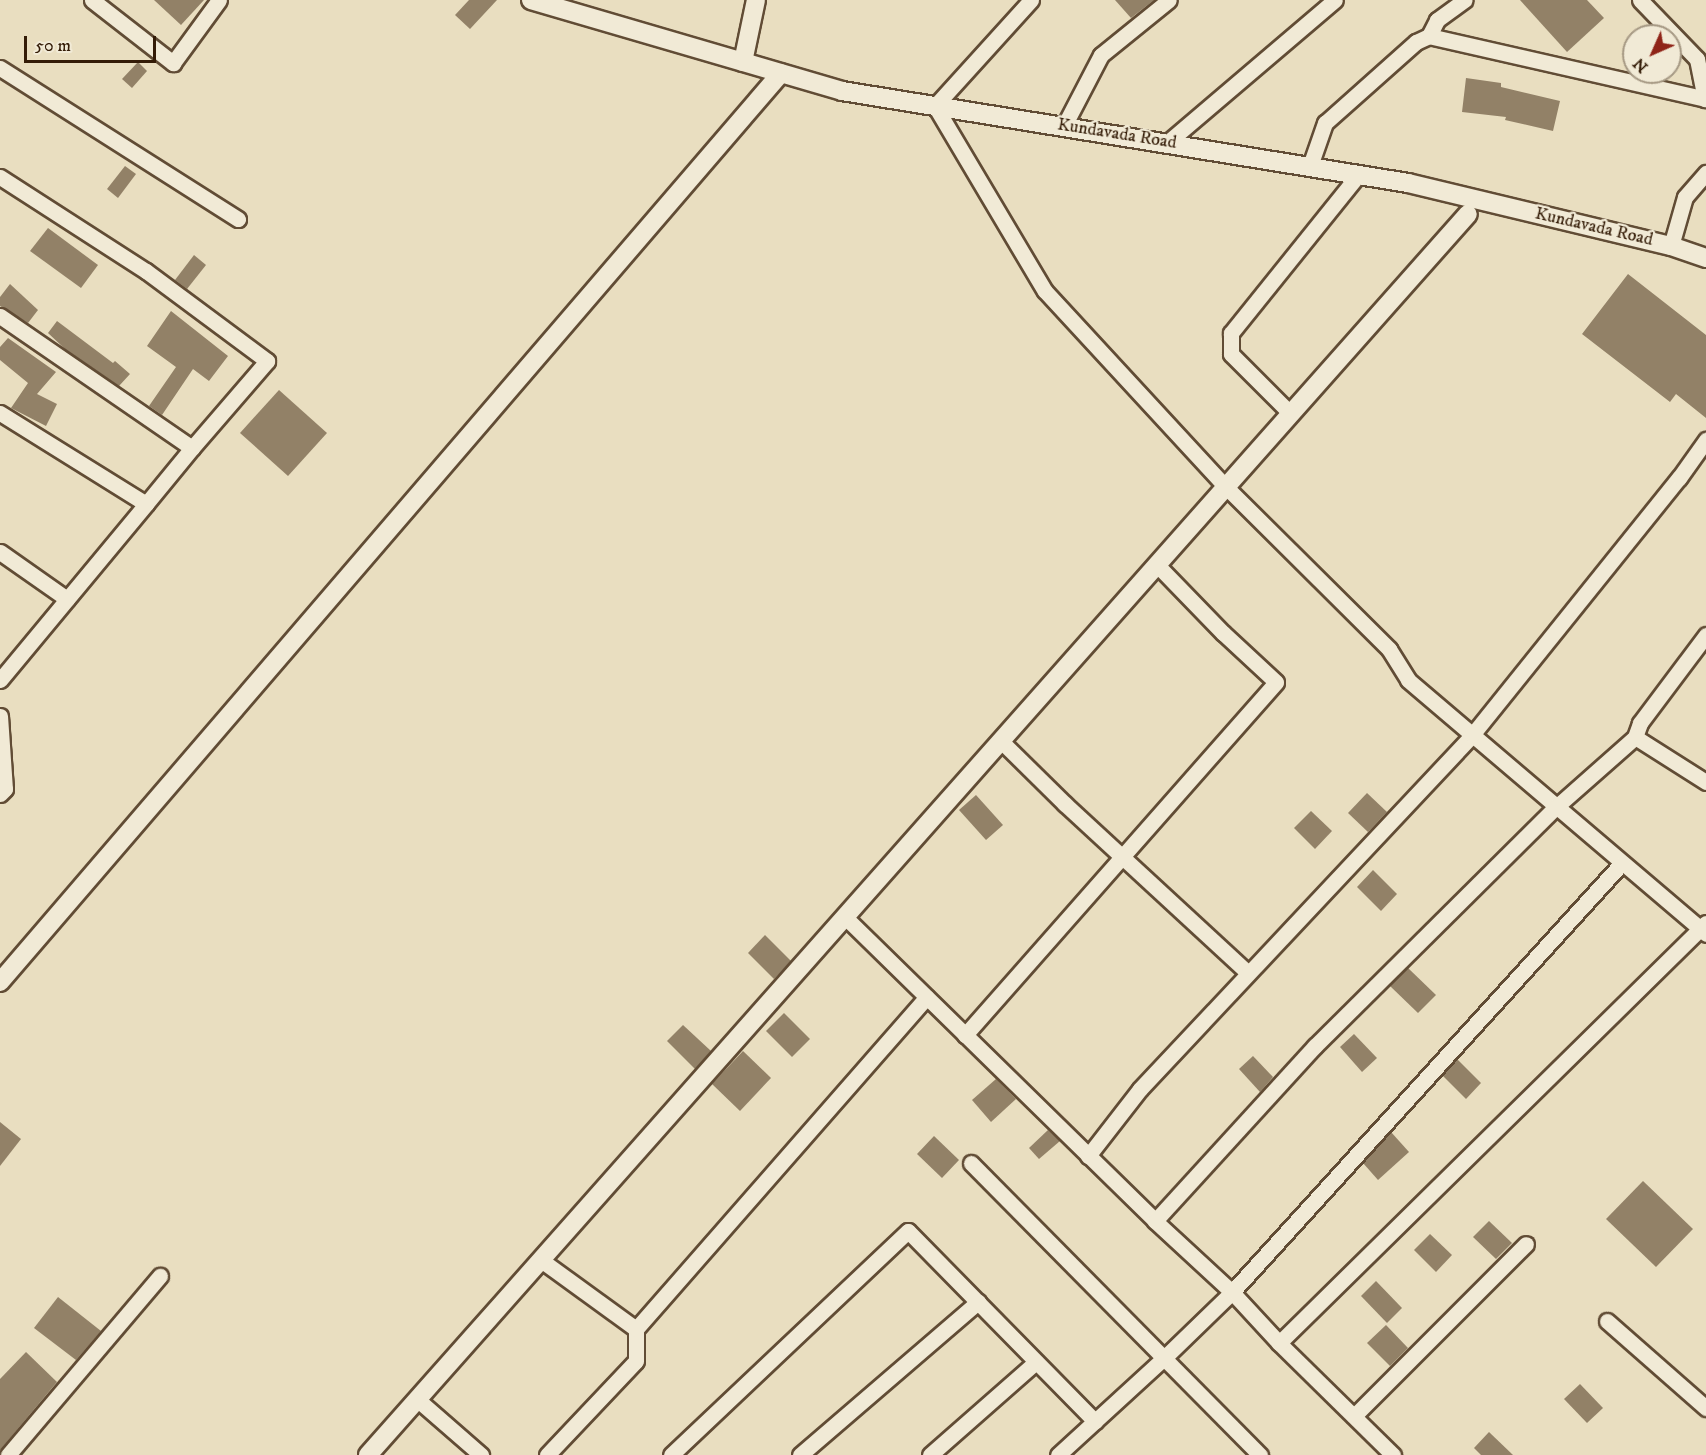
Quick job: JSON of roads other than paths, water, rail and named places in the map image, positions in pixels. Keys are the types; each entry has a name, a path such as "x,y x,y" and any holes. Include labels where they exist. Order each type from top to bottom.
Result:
{"street":[{"path":"92,0 173,63 219,0"},
{"path":"743,62 756,0"},
{"path":"1064,126 1101,55 1169,0"},
{"path":"1168,142 1335,0"},
{"path":"1429,36 1437,20 1465,0"},
{"path":"1310,166 1325,123 1416,42 1429,36 1706,99 1698,59 1640,0"},
{"name":"Kundavada Road","path":"539,1 842,91 1168,142 1408,183 1671,246 1706,258"},
{"path":"1028,1 935,106 1044,291 1226,488 1389,649 1408,680 1622,863 1704,929 1279,1343"},
{"path":"0,68 238,219"},
{"path":"0,982 781,73"},
{"path":"1671,246 1685,197 1706,173"},
{"path":"1291,414 1231,354 1231,333 1358,175"},
{"path":"0,177 146,271 267,361 0,680"},
{"path":"368,1455 1468,214"},
{"path":"0,316 192,448"},
{"path":"0,413 146,504"},
{"path":"1088,1156 1140,1089 1472,735 1679,478 1706,440"},
{"path":"0,552 68,599"},
{"path":"965,1035 1276,682 1223,633 1157,565"},
{"path":"1155,1221 1315,1046 1556,807 1635,737 1640,723 1706,635"},
{"path":"0,716 5,789 0,794"},
{"path":"1635,737 1706,782"},
{"path":"1000,740 1248,973"},
{"path":"1058,1455 1232,1292 1622,863"},
{"path":"845,917 1155,1221 1232,1292 1279,1343 1393,1455"},
{"path":"547,1455 636,1361 636,1329 927,997"},
{"path":"971,1163 1260,1455"},
{"path":"671,1455 908,1231 1095,1421"},
{"path":"1354,1416 1526,1244"},
{"path":"541,1260 636,1329"},
{"path":"8,1455 160,1276"},
{"path":"800,1455 978,1302"},
{"path":"1608,1321 1706,1408"},
{"path":"930,1455 1036,1362"},
{"path":"418,1400 481,1455"}]}
